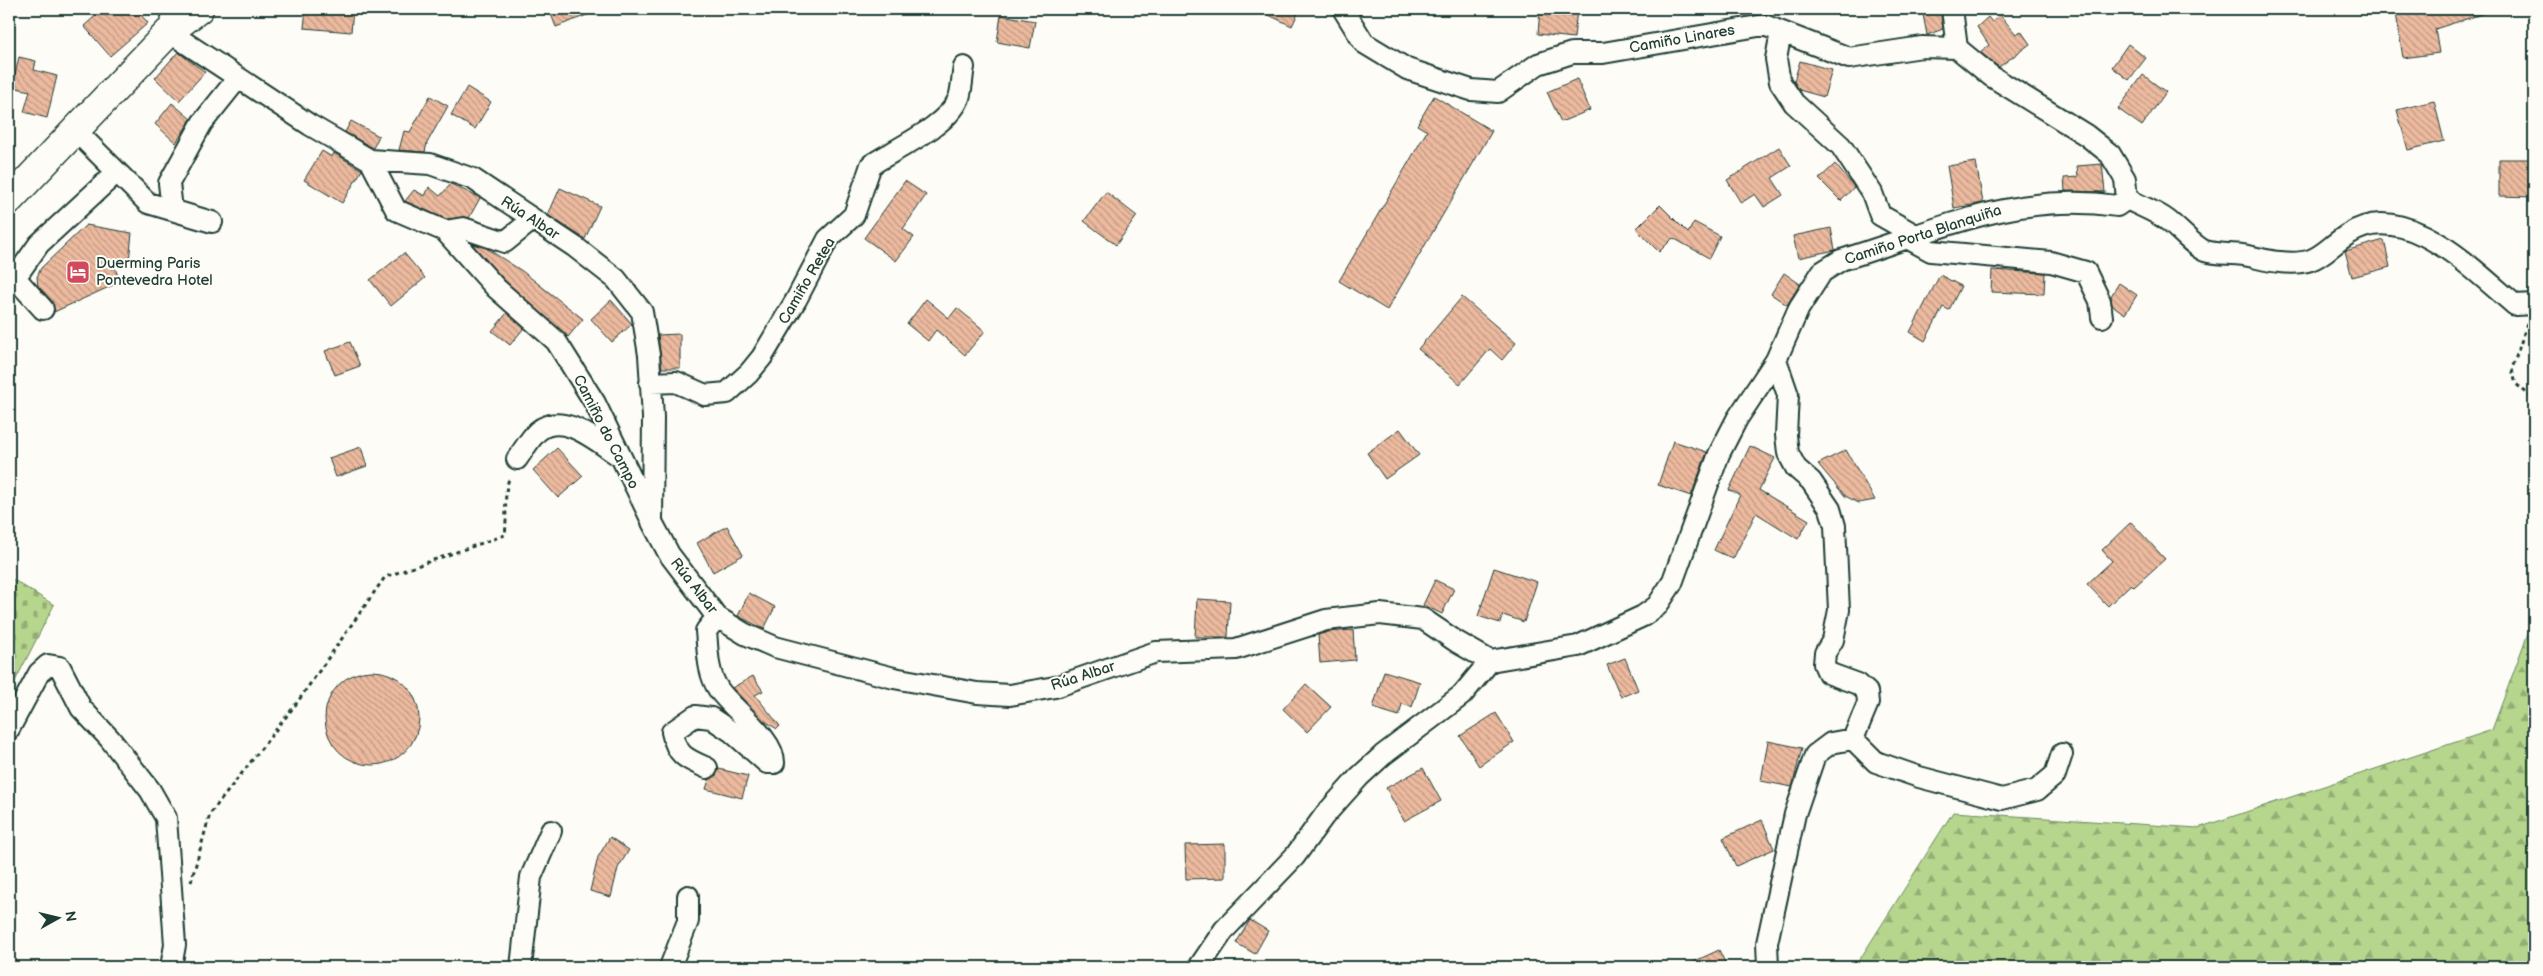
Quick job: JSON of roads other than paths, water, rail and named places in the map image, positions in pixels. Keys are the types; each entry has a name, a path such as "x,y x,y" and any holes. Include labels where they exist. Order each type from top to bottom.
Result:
{"main road":[{"path":"9,200 75,130 172,20 199,9"}],"street":[{"name":"Camiño Linares","path":"1343,9 1364,43 1407,69 1472,90 1498,92 1538,64 1572,54 1603,53 1771,22"},
{"path":"1952,9 1957,48"},
{"name":"Rúa Albar","path":"172,20 238,78 310,125 370,160 430,164 473,179 575,247 616,279 642,312 650,383 652,522 669,554 717,617 746,634 775,647 894,678 977,693 1010,695 1055,687 1156,652 1236,648 1326,620 1380,614 1424,620 1457,642 1490,660"},
{"path":"1771,22 1849,58 1922,47 1957,48 1991,76 2086,136 2110,154 2125,179 2127,199 2166,219 2204,251 2241,254 2280,262 2307,261 2320,257 2347,234 2363,226 2385,223 2404,226 2436,242 2515,305 2534,304"},
{"path":"1771,22 1780,82 1794,102 1841,146 1872,193 1880,215 1931,251 2051,262 2086,272 2100,301 2102,317"},
{"name":"Camiño Retea","path":"650,383 676,382 705,394 727,393 748,373 762,357 828,239 854,215 870,165 927,130 949,113 959,98 964,67"},
{"path":"172,210 169,183 202,123 238,78"},
{"path":"75,130 148,204 212,222"},
{"name":"Camiño do Campo","path":"370,160 396,210 445,230 496,288 556,341 595,403 652,522"},
{"path":"43,309 12,274 39,244 116,172"},
{"name":"Camiño Porta Blanquiña","path":"1490,660 1578,646 1643,616 1657,606 1672,583 1719,454 1737,419 1776,360 1800,308 1822,272 1841,260 1913,238 1987,212 2066,201 2117,206 2127,199"},
{"path":"445,230 464,228 505,242 532,220"},
{"path":"1776,360 1788,395 1786,435 1788,453 1796,468 1811,481 1830,509 1835,526 1839,610 1833,640 1825,653 1824,664 1828,673 1858,684 1867,692 1868,703 1853,739"},
{"path":"516,459 538,431 555,423 571,426 620,456"},
{"path":"707,768 678,752 674,743 672,732 695,716 711,718 732,732 767,763 774,763 774,756 757,732 718,690 709,666 706,631 717,617"},
{"path":"1199,967 1224,930 1295,856 1324,816 1359,777 1384,755 1462,695 1490,660"},
{"path":"9,729 39,673 48,665 60,667 81,708 150,790 166,818 175,945 170,967"},
{"path":"1853,739 1876,762 1919,777 2002,799 2037,790 2055,775 2062,754"},
{"path":"1768,967 1767,943 1795,814 1815,755 1831,744 1853,739"},
{"path":"521,967 531,878 551,831"},
{"path":"670,967 688,921 688,896"}],"place":[{"name":"Duerming Paris Pontevedra Hotel","path":"78,272"}]}
